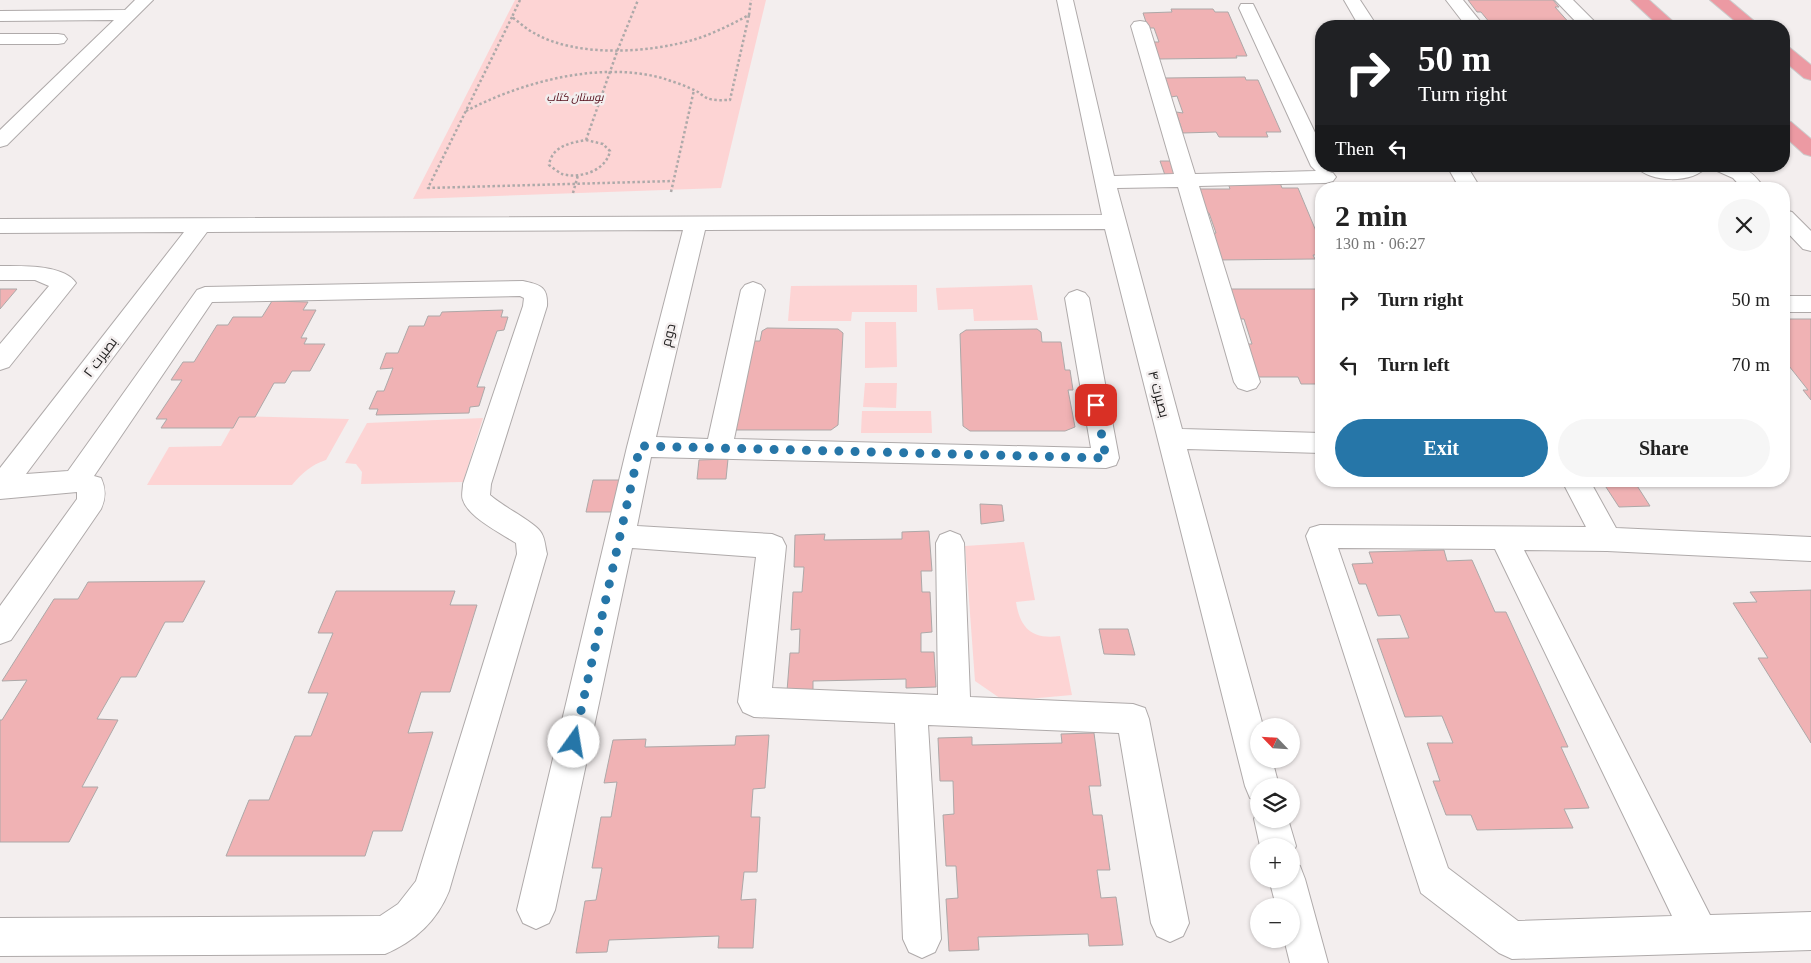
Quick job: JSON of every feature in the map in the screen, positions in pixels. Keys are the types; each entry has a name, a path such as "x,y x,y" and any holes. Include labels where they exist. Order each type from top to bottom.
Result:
{"main road":[{"path":"1639,0 1662,20"},
{"path":"1718,0 1744,20"},
{"path":"1790,57 1811,74"},
{"path":"1790,131 1811,150"}],"street":[{"path":"0,141 145,0"},
{"name":"بصیرت ۴","path":"1064,0 1114,222 1260,778"},
{"path":"1352,0 1364,20"},
{"path":"1454,0 1470,20"},
{"path":"1563,0 1584,20"},
{"path":"1247,8 1315,153"},
{"path":"0,16 129,16"},
{"path":"1140,26 1247,382"},
{"path":"0,39 58,39"},
{"path":"1641,172 1649,182"},
{"path":"1667,172 1679,174 1683,172"},
{"path":"1736,172 1748,182"},
{"path":"1105,182 1325,174"},
{"path":"0,226 1114,222"},
{"path":"1790,223 1811,244"},
{"name":"دوم","path":"536,910 640,446 696,224"},
{"name":"بصیرت ۲","path":"0,488 200,226"},
{"path":"0,273 37,274 64,283 0,361"},
{"path":"0,937 385,935 411,917 431,890 532,554 529,537 490,512 476,499 477,484 534,306 536,294 523,288 205,296 76,481"},
{"path":"719,448 752,290"},
{"path":"640,446 1106,458 1077,298"},
{"path":"1790,304 1811,304"},
{"path":"1171,439 1315,443"},
{"path":"0,488 76,481 91,486 91,501 0,631"},
{"path":"1579,487 1607,539"},
{"path":"621,536 772,546 754,702 1133,719 1170,923"},
{"path":"1811,549 1607,539 1320,536 1434,880 1512,940 1811,931"},
{"path":"1504,538 1700,934"},
{"path":"950,544 954,711"},
{"path":"911,709 922,939"},
{"path":"1288,888 1309,963"}],"path":[{"path":"520,0 428,188 674,181 694,90"},
{"path":"586,140 638,0"},
{"path":"465,111 484,101 522,87 569,77 611,74 662,79 694,90 708,99 730,100 751,0"},
{"path":"512,16 522,27 538,36 558,43 583,48 618,50 657,47 694,40 718,32 749,15"},
{"path":"586,140 604,144 609,149 611,154 610,160 605,165 588,173 568,175 553,169 549,165 552,154 558,148 586,140"}],"green space":[{"name":"بوستان کتاب","path":"515,0 766,0 721,188 413,199"},
{"path":"917,285 917,312 852,312 851,321 788,321 791,286"},
{"path":"1032,285 1038,320 974,321 973,309 938,310 936,288"},
{"path":"865,322 896,322 897,367 865,368"},
{"path":"865,383 897,383 896,408 863,407"},
{"path":"862,411 931,411 932,433 861,433"},
{"path":"238,416 349,419 326,460 307,470 292,485 147,485 169,447 221,446"},
{"path":"483,418 463,482 361,484 362,472 356,464 345,463 367,423"},
{"path":"1024,542 1035,600 1016,602 1018,611 1024,625 1035,634 1050,637 1060,636 1072,695 1004,701 975,681 965,546"}],"building":[{"path":"1468,0 1553,0 1559,7 1555,7 1567,20 1488,20 1481,12 1477,12"},
{"path":"1171,9 1213,9 1215,12 1228,12 1247,56 1236,56 1237,58 1159,59 1153,42 1159,42 1154,28 1148,28 1143,13 1172,12"},
{"path":"1245,77 1246,80 1258,80 1281,132 1266,132 1268,137 1219,137 1216,132 1183,133 1176,112 1183,113 1177,96 1171,97 1165,78"},
{"path":"1160,161 1179,161 1184,177 1166,178"},
{"path":"1228,183 1280,183 1282,188 1298,188 1315,229 1315,255 1313,255 1315,259 1217,260 1209,234 1216,233 1209,213 1202,213 1194,189 1230,189"},
{"path":"0,289 17,289 0,309"},
{"path":"1227,289 1315,289 1315,384 1301,384 1298,377 1255,377 1244,344 1252,344 1244,319 1236,319"},
{"path":"272,301 308,302 303,310 316,310 301,338 307,338 304,344 325,344 310,371 292,371 285,383 274,383 255,417 239,417 233,428 161,428 167,419 156,419 182,380 171,380 183,362 194,362 217,325 228,325 233,317 262,317"},
{"path":"503,310 501,317 508,317 504,330 497,331 477,387 485,387 479,406 470,407 469,413 376,415 378,409 369,409 377,391 384,391 393,368 380,369 386,353 398,353 409,326 424,326 428,316 440,316 442,312"},
{"path":"1790,319 1811,319 1811,400 1803,390 1808,390 1790,367"},
{"path":"767,328 838,329 843,333 838,425 831,430 736,430 727,425 742,341 760,341 762,331"},
{"path":"1037,329 1041,332 1042,342 1061,342 1065,370 1070,370 1073,390 1068,390 1075,427 1065,431 970,431 963,426 960,334 966,330"},
{"path":"728,459 726,479 697,479 699,460"},
{"path":"593,480 630,480 624,512 586,512"},
{"path":"1606,487 1638,487 1650,506 1619,507"},
{"path":"980,504 1002,505 1004,521 981,524"},
{"path":"929,531 932,571 921,571 922,592 930,592 932,632 921,633 921,652 934,652 936,687 906,688 906,679 813,681 813,690 787,691 790,653 799,653 800,629 791,630 793,592 802,592 804,567 794,567 795,535 825,534 824,540 902,539 902,532"},
{"path":"1444,550 1447,561 1472,560 1495,612 1506,612 1568,747 1561,747 1589,808 1564,809 1573,828 1477,830 1471,815 1446,815 1433,781 1440,781 1427,743 1453,743 1442,716 1405,717 1377,639 1409,638 1400,615 1378,616 1366,584 1359,584 1352,564 1373,563 1369,552"},
{"path":"205,581 183,622 165,622 136,677 121,677 97,719 118,720 82,787 98,787 69,842 0,842 0,720 2,720 27,680 2,681 54,599 78,599 88,582"},
{"path":"1811,590 1811,743 1758,658 1768,658 1733,603 1757,602 1750,592"},
{"path":"336,591 455,591 450,605 477,605 450,692 421,692 408,733 433,732 402,831 373,831 365,856 226,856 249,800 269,800 295,736 311,736 328,693 308,693 333,633 318,633"},
{"path":"1099,629 1128,629 1135,655 1104,654"},
{"path":"1094,733 1101,786 1089,786 1093,815 1102,815 1110,870 1097,870 1101,898 1116,897 1123,945 1089,946 1088,934 978,937 979,950 949,951 946,899 958,898 956,866 946,866 943,815 954,814 953,781 940,781 938,738 972,737 972,745 1062,743 1061,734"},
{"path":"769,735 765,788 753,789 751,817 760,817 757,872 744,872 741,900 756,899 753,948 718,948 719,936 609,940 607,952 576,953 585,901 596,900 602,868 592,868 601,817 611,817 617,782 604,783 613,740 646,739 645,747 735,745 736,736"}],"route":[{"path":"574,742 640,446 1106,458 1096,405"}]}
